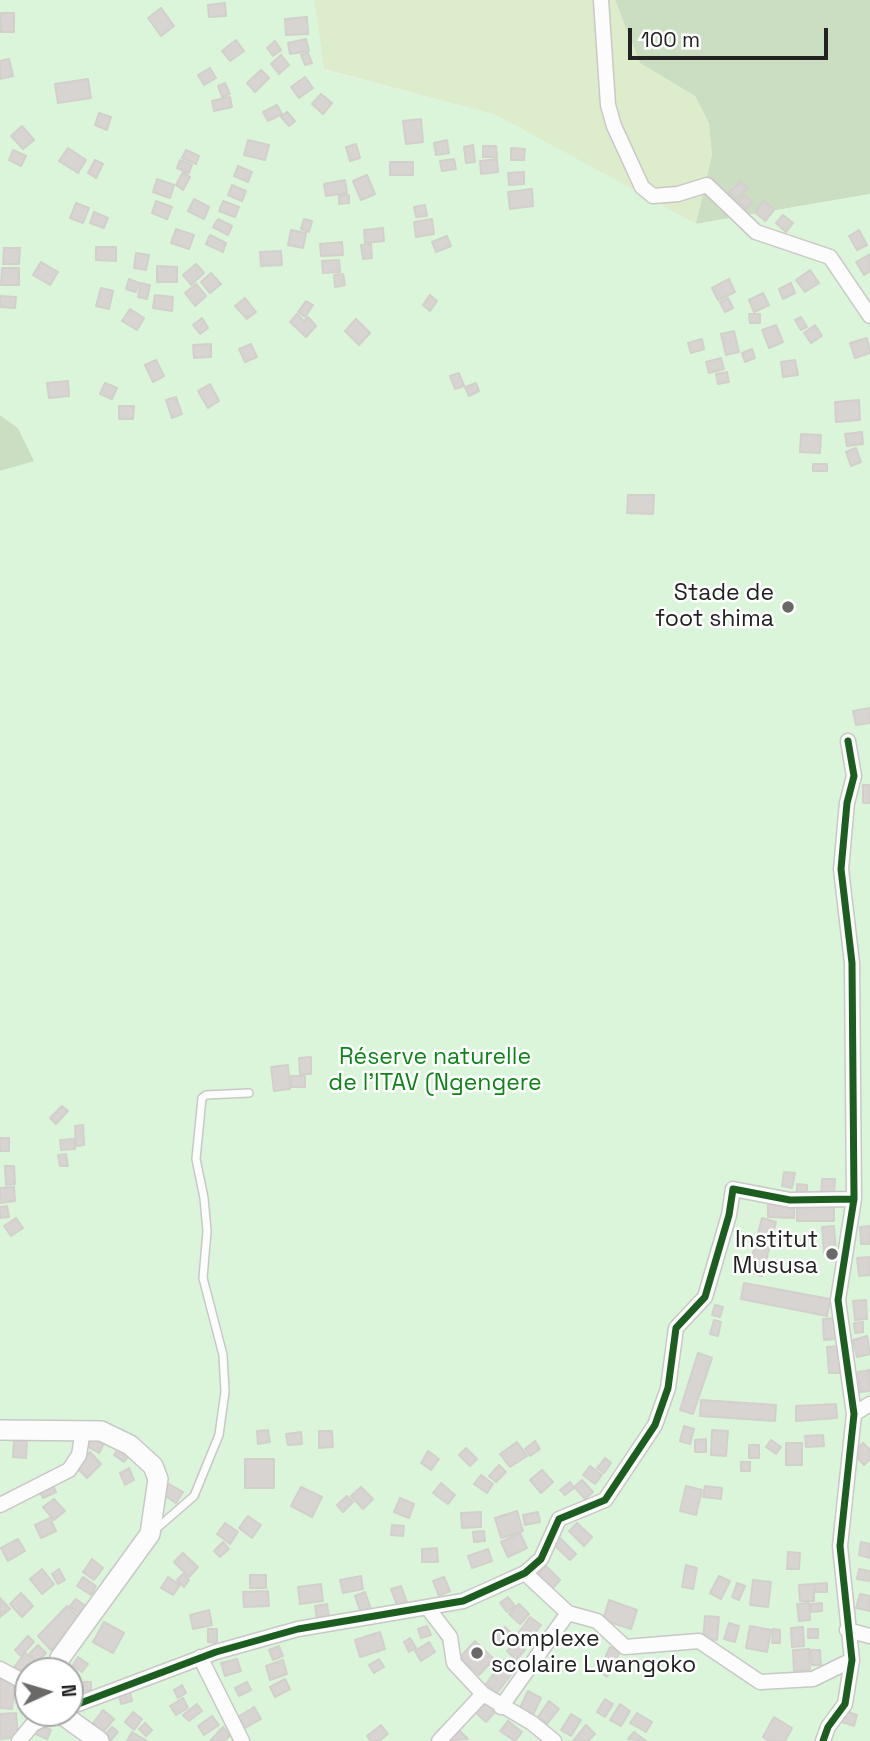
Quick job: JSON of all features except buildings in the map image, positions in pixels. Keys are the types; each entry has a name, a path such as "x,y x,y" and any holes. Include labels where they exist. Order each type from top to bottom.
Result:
{"street":[{"path":"601,0 608,105 614,127 642,187 653,196 678,194 707,185 756,232 830,257 870,316"},
{"path":"824,1741 828,1727 845,1704 852,1660 840,1546 854,1414 838,1300 854,1199 852,963 841,869 847,803 854,776 848,741"},
{"path":"84,1702 200,1657 298,1629 463,1601 525,1573 541,1559 559,1519 605,1500 655,1425 668,1388 676,1328 705,1297 729,1215 733,1189 790,1200 854,1199"},
{"path":"854,1414 870,1404"},
{"path":"0,1430 83,1430 115,1436 153,1466 158,1479 150,1534 61,1657"},
{"path":"0,1505 69,1470 79,1455 83,1430"},
{"path":"525,1573 568,1614 597,1621 625,1647 699,1641 760,1682 813,1679 852,1660"},
{"path":"427,1607 450,1637 454,1663 483,1694 532,1723 554,1741"},
{"path":"501,1707 568,1614"},
{"path":"847,1630 870,1636"},
{"path":"200,1657 242,1741"},
{"path":"439,1741 483,1694"},
{"path":"19,1741 31,1727"},
{"path":"79,1727 99,1741"}],"lane":[{"path":"150,1534 194,1496 219,1435 225,1392 223,1355 203,1278 207,1231 196,1159 197,1143 202,1098 206,1095 249,1093"}],"green space":[{"name":"Réserve naturelle de l'ITAV (Ngengere","path":"0,0 314,0 324,70 496,115 696,224 870,194 870,1741 0,1741 0,471 34,461 18,428 0,415"},
{"path":"314,0 615,0 640,63 695,96 709,125 712,155 696,224 496,115 324,69"},
{"path":"615,0 870,0 870,194 696,224 712,155 709,124 695,96 640,63"},
{"path":"0,415 18,428 35,462 0,471"}],"cycle path":[{"path":"823,1741 828,1727 845,1704 852,1660 840,1546 854,1414 838,1300 854,1199 852,963 841,869 847,803 854,776 848,741"},
{"path":"84,1702 216,1652 298,1629 463,1601 525,1573 541,1559 559,1519 605,1500 655,1425 668,1388 676,1328 705,1297 729,1215 733,1189 790,1200 854,1199"}],"place":[{"name":"Stade de foot shima","path":"788,607"},
{"name":"Institut Mususa","path":"832,1254"},
{"name":"Complexe scolaire Lwangoko","path":"477,1653"}]}
